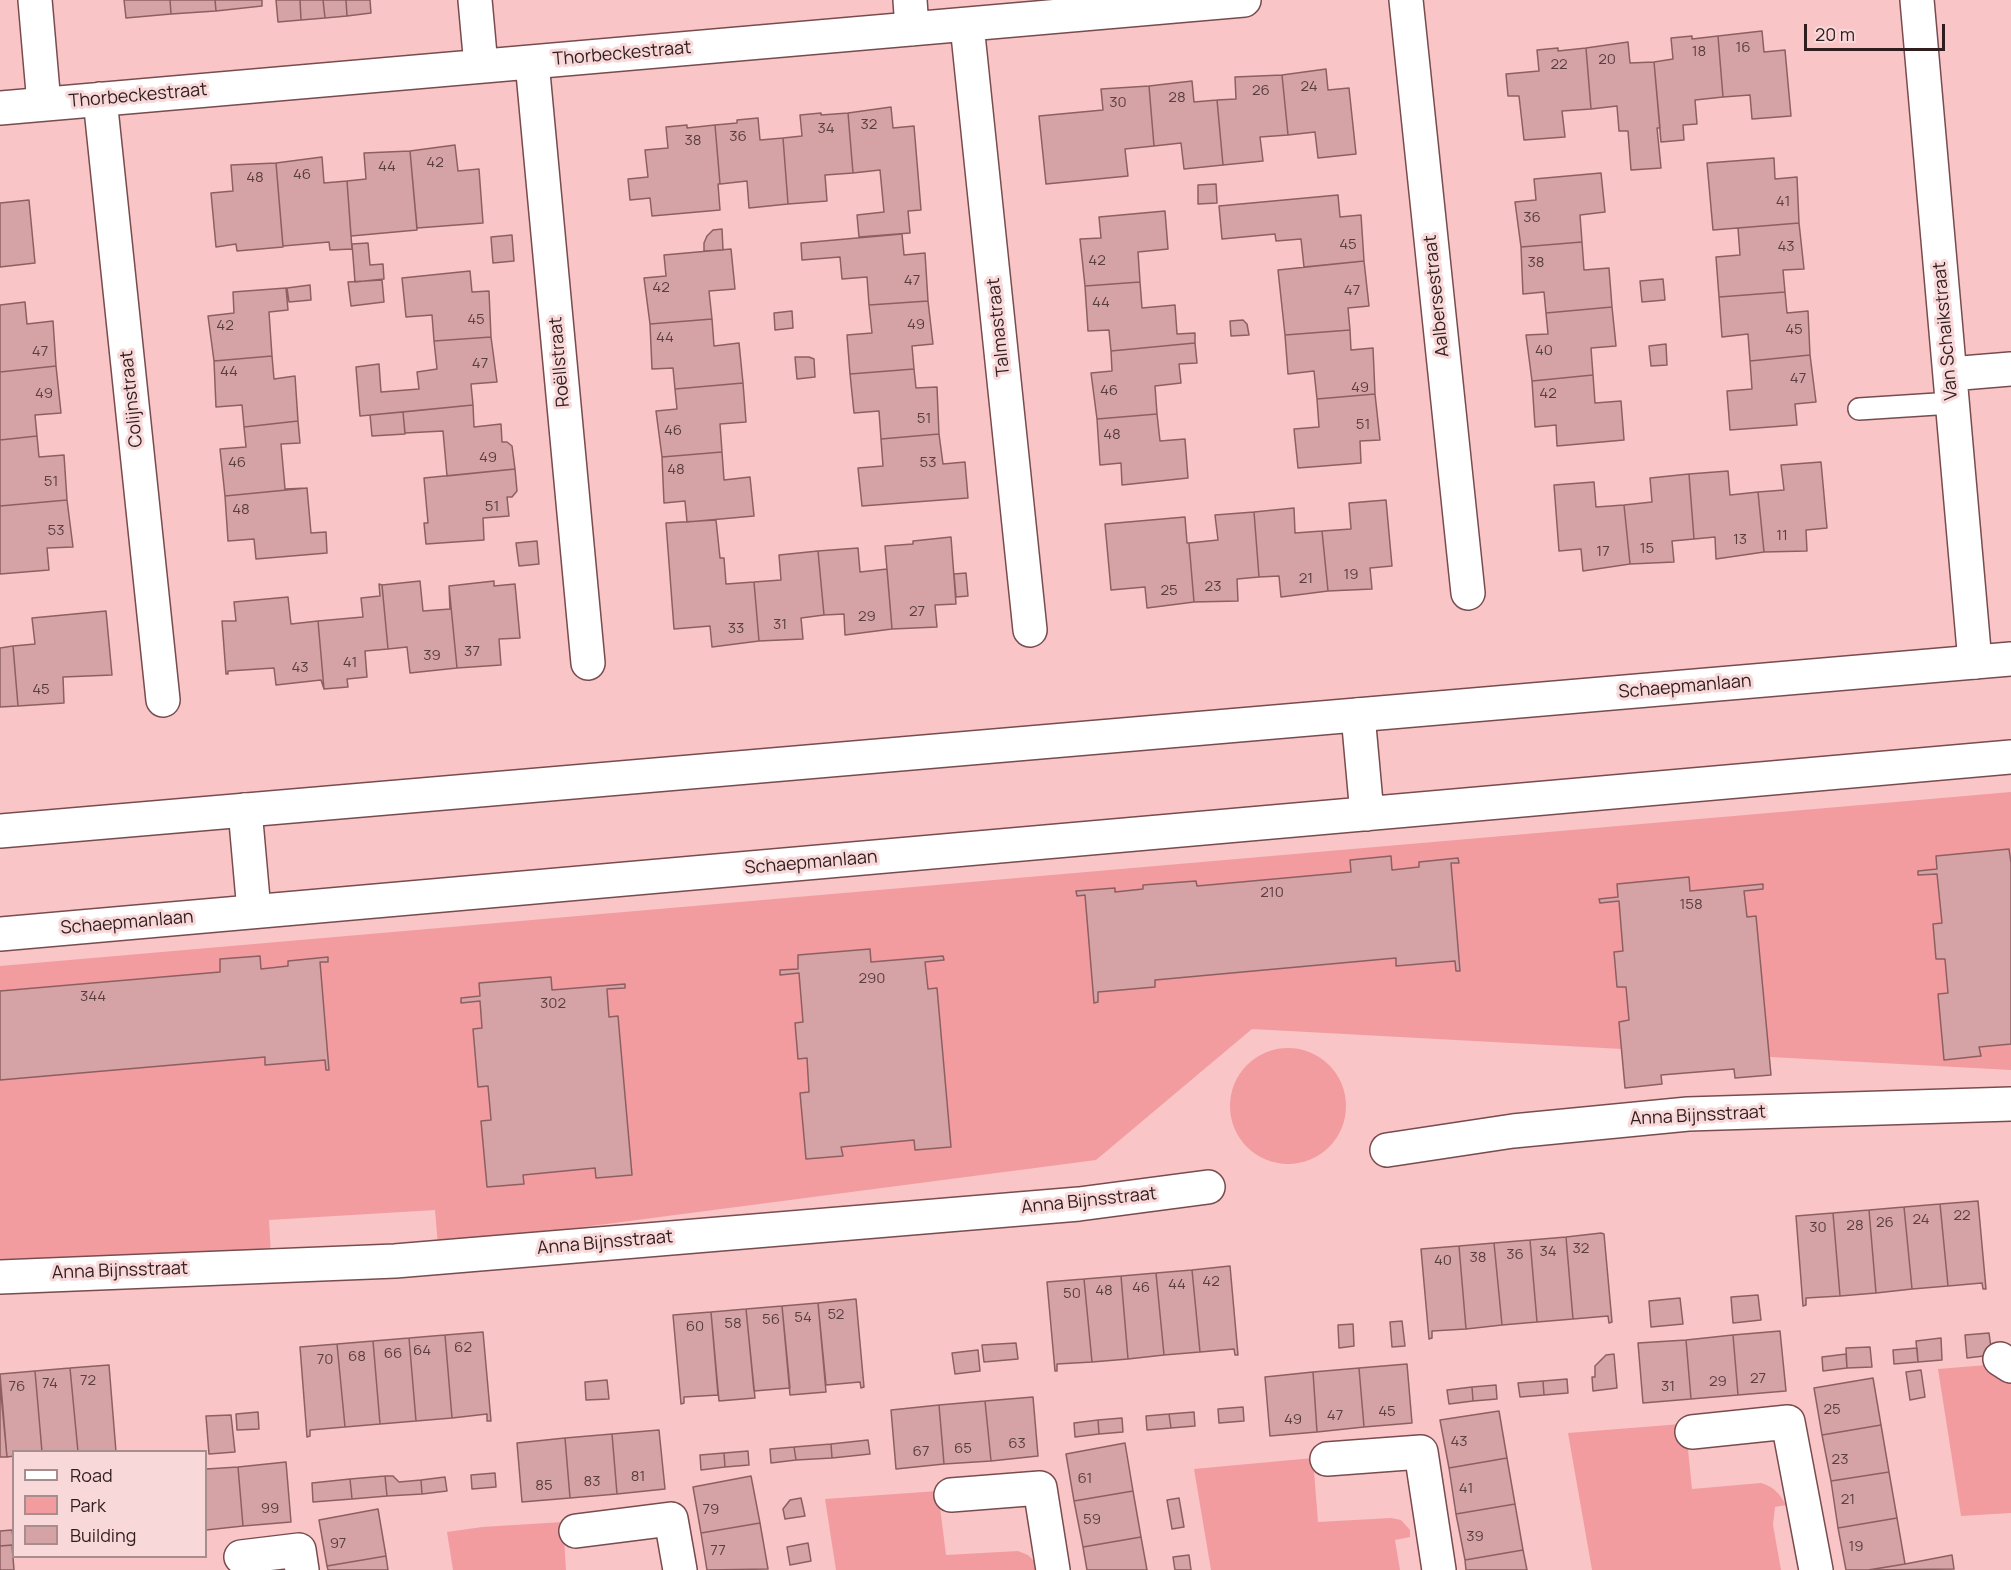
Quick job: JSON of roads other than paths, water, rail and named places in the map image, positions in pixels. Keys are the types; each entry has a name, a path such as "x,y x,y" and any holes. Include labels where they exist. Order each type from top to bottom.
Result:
{"street":[{"path":"35,0 44,104"},
{"path":"476,0 481,66"},
{"name":"Thorbeckestraat","path":"0,108 532,62 911,14 967,25 1244,0"},
{"name":"Aalbersestraat","path":"1406,0 1468,593"},
{"name":"Van Schaikstraat","path":"1917,0 1975,662"},
{"name":"Talmastraat","path":"967,25 1030,630"},
{"name":"Roëllstraat","path":"532,62 588,663"},
{"name":"Colijnstraat","path":"100,99 164,700"},
{"path":"1951,389 2011,369"},
{"name":"Schaepmanlaan","path":"0,831 2011,659"},
{"path":"1358,716 1367,814"},
{"name":"Schaepmanlaan","path":"0,934 2011,758"},
{"path":"245,810 255,911"},
{"name":"Anna Bijnsstraat","path":"1387,1150 1513,1131 1688,1114 2011,1104"},
{"name":"Anna Bijnsstraat","path":"0,1277 395,1261 1079,1204 1208,1186"},
{"path":"1692,1432 1788,1422 1816,1570"},
{"path":"1327,1459 1421,1452 1439,1570"},
{"path":"951,1495 1040,1488 1053,1570"},
{"path":"576,1531 671,1519 680,1570"},
{"path":"241,1557 299,1550 302,1570"}],"lane":[{"path":"1859,409 1951,389"}]}
